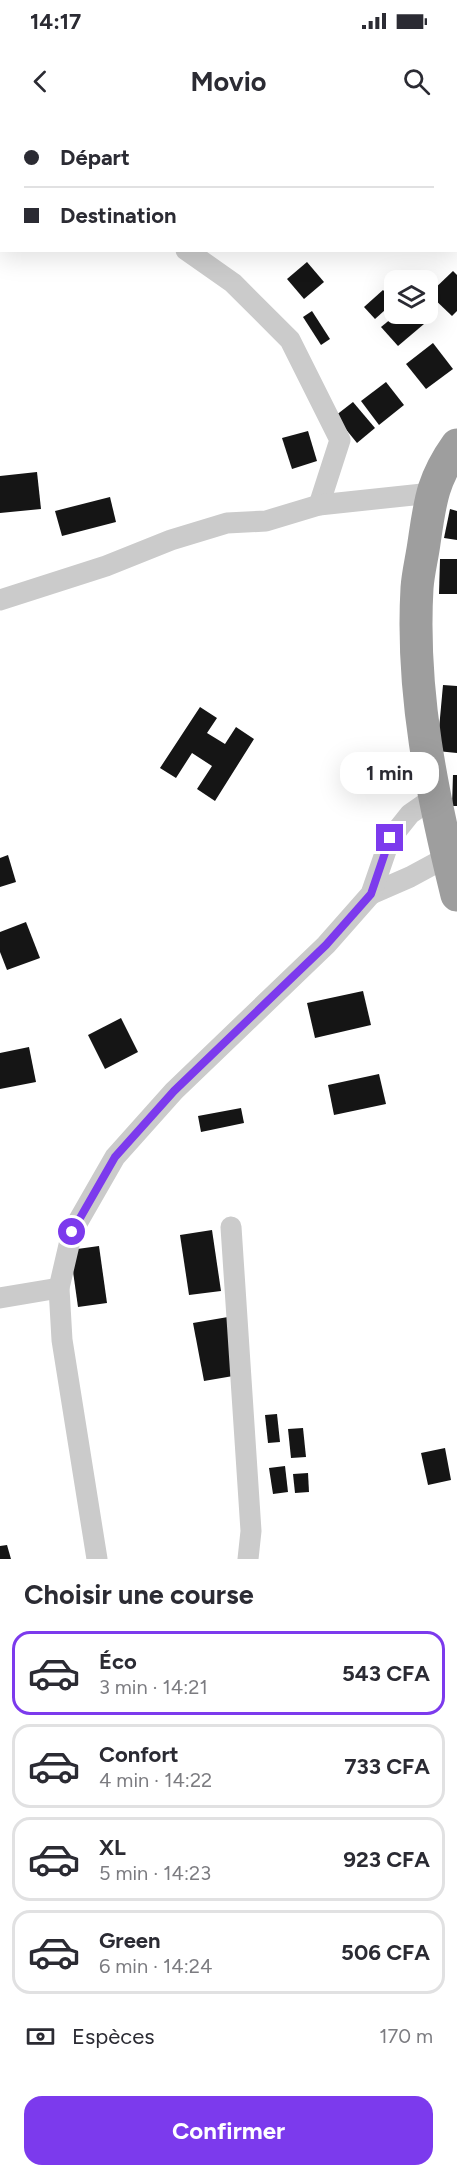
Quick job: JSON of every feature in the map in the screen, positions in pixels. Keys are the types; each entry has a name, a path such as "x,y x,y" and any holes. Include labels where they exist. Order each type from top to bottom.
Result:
{"highway":[{"path":"457,445 445,461 432,493 417,587 416,673 423,737 434,798 457,895"}],"street":[{"path":"189,252 233,284 290,340 340,440 319,505"},
{"path":"0,600 106,566 171,540 227,523 266,521 319,505 432,493"},
{"path":"97,1559 62,1340 58,1288 72,1232 115,1157 174,1091 326,945 371,894 390,838 410,814 434,798"},
{"path":"371,894 411,877 447,857"},
{"path":"231,1227 251,1531 248,1559"},
{"path":"0,1298 58,1288"}],"building":[{"path":"307,262 324,282 304,299 287,279"},
{"path":"453,271 457,275 457,311 452,316 438,303 438,285"},
{"path":"384,291 384,311 375,319 364,307"},
{"path":"312,311 330,339 321,345 303,317"},
{"path":"385,324 424,324 398,346 381,327"},
{"path":"433,343 453,369 426,389 406,364"},
{"path":"386,382 404,405 379,425 361,401"},
{"path":"353,402 375,428 357,443 335,416"},
{"path":"308,431 317,461 292,469 282,438"},
{"path":"37,472 41,509 0,513 0,476"},
{"path":"110,497 116,522 62,536 55,511"},
{"path":"450,509 457,511 457,540 444,538"},
{"path":"440,559 457,559 457,594 439,594"},
{"path":"443,685 457,686 457,753 437,751"},
{"path":"200,707 217,718 207,733 225,744 236,727 254,739 215,801 197,789 212,766 192,753 176,778 160,768"},
{"path":"453,775 457,775 457,806 452,806"},
{"path":"8,855 16,882 0,887 0,858"},
{"path":"26,922 40,958 7,970 0,952 0,932"},
{"path":"363,991 371,1025 315,1038 307,1003"},
{"path":"121,1018 138,1052 105,1069 88,1035"},
{"path":"29,1047 36,1082 0,1089 0,1053"},
{"path":"379,1074 386,1104 334,1115 328,1085"},
{"path":"241,1108 244,1123 201,1132 198,1116"},
{"path":"212,1230 221,1291 189,1295 180,1235"},
{"path":"99,1246 107,1303 78,1307 70,1250"},
{"path":"228,1317 239,1375 204,1381 193,1323"},
{"path":"277,1414 280,1442 268,1443 265,1415"},
{"path":"303,1428 306,1457 291,1458 288,1429"},
{"path":"445,1448 451,1480 428,1485 421,1453"},
{"path":"285,1466 288,1492 273,1494 269,1468"},
{"path":"308,1473 309,1492 295,1493 293,1474"},
{"path":"7,1545 11,1559 0,1559 0,1546"}],"route":[{"path":"72,1232 115,1157 174,1091 326,945 371,894 390,838"}]}
